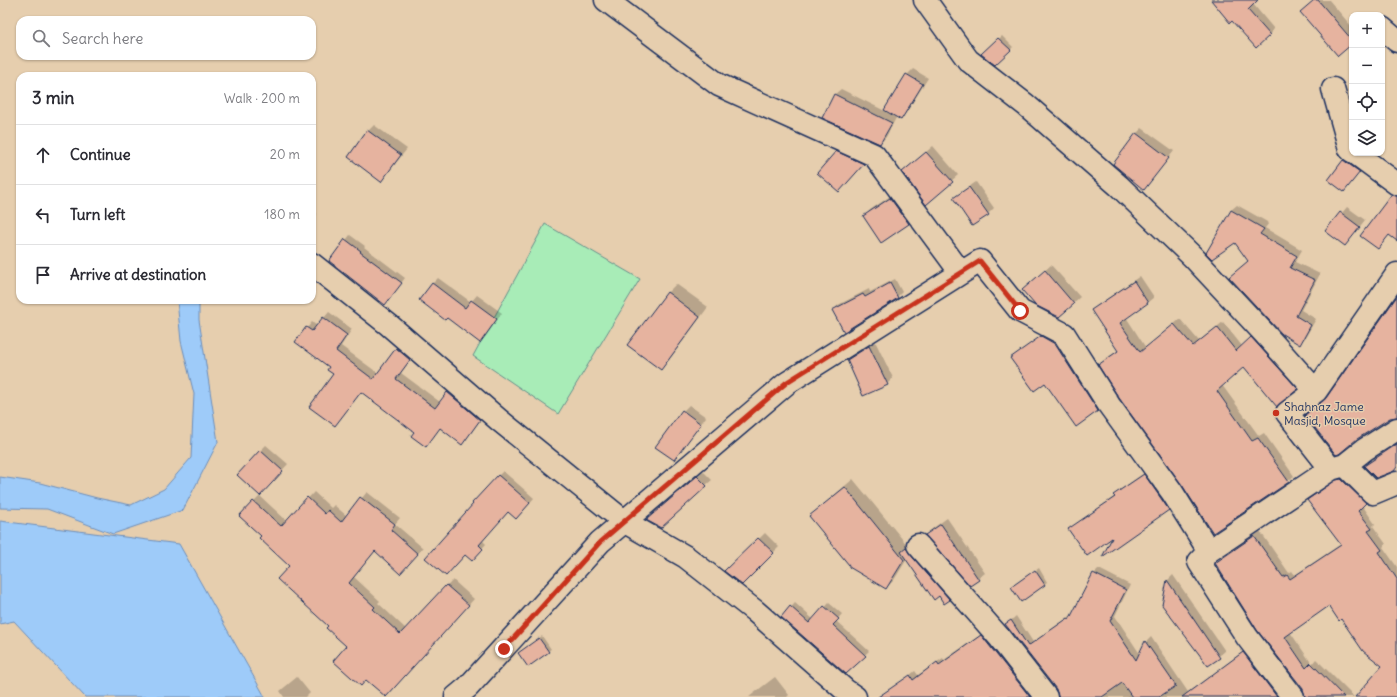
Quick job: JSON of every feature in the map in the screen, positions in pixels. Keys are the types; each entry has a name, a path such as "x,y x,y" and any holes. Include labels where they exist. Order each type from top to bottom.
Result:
{"street":[{"path":"606,0 718,85 874,155 961,273"},
{"path":"925,0 968,60 1026,105 1125,192 1193,257 1316,391"},
{"path":"1385,31 1397,41"},
{"path":"1333,89 1349,145"},
{"path":"1359,156 1397,184"},
{"path":"456,697 468,687 600,542 787,382 980,261 1020,311 1064,334 1109,405 1172,492 1209,551"},
{"path":"316,267 389,325 499,420 625,522 686,556 755,611 855,697"},
{"path":"1397,274 1316,391 1287,413 1338,467 1373,493 1397,484"},
{"path":"1293,697 1248,637 1199,562 1209,551 1397,429"},
{"path":"918,545 999,637 1046,697"}],"green space":[{"path":"545,224 640,279 558,414 473,356"}],"water":[{"path":"177,304 199,304 199,320 218,442 183,510 113,534 47,509 0,508 0,477 40,483 131,505 164,489 191,458 194,394 181,341"},
{"path":"0,521 179,544 265,697 85,697 14,621 0,624"}],"building":[{"path":"1211,0 1258,0 1248,10 1270,35 1256,48 1232,21 1230,23"},
{"path":"1314,0 1318,0 1349,36 1349,47 1338,56 1300,12"},
{"path":"998,38 1011,50 995,65 981,54"},
{"path":"906,74 923,84 901,120 884,110"},
{"path":"834,94 892,123 880,144 822,118"},
{"path":"367,130 401,155 381,182 348,157"},
{"path":"1136,133 1169,158 1144,190 1113,164"},
{"path":"836,151 864,164 839,192 817,173"},
{"path":"926,152 953,182 926,205 902,172"},
{"path":"1343,160 1360,172 1344,192 1328,180"},
{"path":"969,187 989,215 972,226 953,198"},
{"path":"1391,195 1397,196 1397,241 1389,235 1378,249 1360,236"},
{"path":"890,198 909,224 881,243 863,216"},
{"path":"1231,210 1264,229 1260,234 1297,256 1290,268 1315,280 1296,316 1311,325 1300,345 1282,334 1229,277 1248,261 1235,243 1212,259 1206,253"},
{"path":"1340,212 1360,227 1345,246 1325,231"},
{"path":"345,239 402,283 385,305 329,261"},
{"path":"1045,270 1074,304 1059,317 1035,305 1022,290"},
{"path":"1134,281 1148,303 1120,323 1140,352 1174,324 1193,346 1217,327 1236,351 1251,337 1298,389 1277,407 1244,367 1217,391 1252,441 1258,438 1289,482 1213,533 1182,485 1119,398 1098,365 1118,351 1091,310"},
{"path":"432,283 465,308 471,300 497,319 480,343 447,318 445,320 419,300"},
{"path":"890,283 898,298 844,332 832,310 863,294 865,297"},
{"path":"667,292 700,317 661,370 627,345"},
{"path":"1397,296 1397,417 1390,418 1357,439 1336,455 1305,415 1326,398"},
{"path":"323,317 347,335 336,351 373,379 396,348 410,360 396,379 435,408 447,392 480,420 462,445 440,428 426,447 411,436 414,432 361,392 335,426 309,407 333,374 327,370 329,367 295,342 306,327 312,331"},
{"path":"1041,336 1055,344 1098,411 1076,427 1045,383 1034,391 1010,358"},
{"path":"869,346 888,385 863,396 847,360"},
{"path":"682,410 701,424 674,460 655,447"},
{"path":"1397,444 1397,467 1394,471 1376,478 1364,466"},
{"path":"260,450 283,471 260,496 237,475"},
{"path":"1144,474 1169,510 1102,557 1112,538 1087,556 1068,529 1115,497 1113,495"},
{"path":"498,475 530,503 516,519 508,512 479,545 483,549 472,561 465,555 446,576 425,558"},
{"path":"697,476 707,486 661,528 646,520"},
{"path":"1341,479 1366,503 1358,511 1372,529 1368,531 1382,550 1379,552 1397,579 1397,697 1355,697 1382,666 1363,651 1341,619 1339,621 1329,606 1285,637 1306,668 1311,663 1344,697 1305,697 1303,689 1257,630 1215,563 1254,536 1283,577 1287,575 1290,579 1341,545 1307,500 1336,480"},
{"path":"845,487 904,560 886,589 849,567 849,565 809,516"},
{"path":"307,497 325,514 328,510 341,522 360,497 395,524 391,530 418,554 400,574 375,551 349,583 375,607 373,609 400,634 446,585 469,605 386,697 366,680 361,686 333,661 346,646 326,628 328,626 277,579 289,566 259,538 261,536 239,516 253,501 281,526"},
{"path":"941,524 979,580 970,586 925,535"},
{"path":"758,538 774,553 742,585 724,571"},
{"path":"906,548 950,600 944,604 939,596 934,600 901,552"},
{"path":"1035,570 1045,585 1021,602 1011,587"},
{"path":"1093,573 1126,590 1110,621 1136,660 1145,641 1176,686 1159,697 1132,697 1122,683 1102,697 1058,697 1056,689 1005,624 1011,620 1028,646 1068,618 1069,620"},
{"path":"1167,580 1220,658 1208,666 1162,605"},
{"path":"790,606 809,623 824,606 839,619 833,625 866,656 846,674 781,617"},
{"path":"981,635 1030,697 878,697 910,675 913,680 937,662 939,665"},
{"path":"539,638 549,652 528,667 518,653"},
{"path":"1243,652 1277,697 1182,697"}],"place":[{"name":"Shahnaz Jame Masjid, Mosque","path":"1276,413"}],"route":[{"path":"504,649 600,542 787,382 980,261 1020,311"}]}
